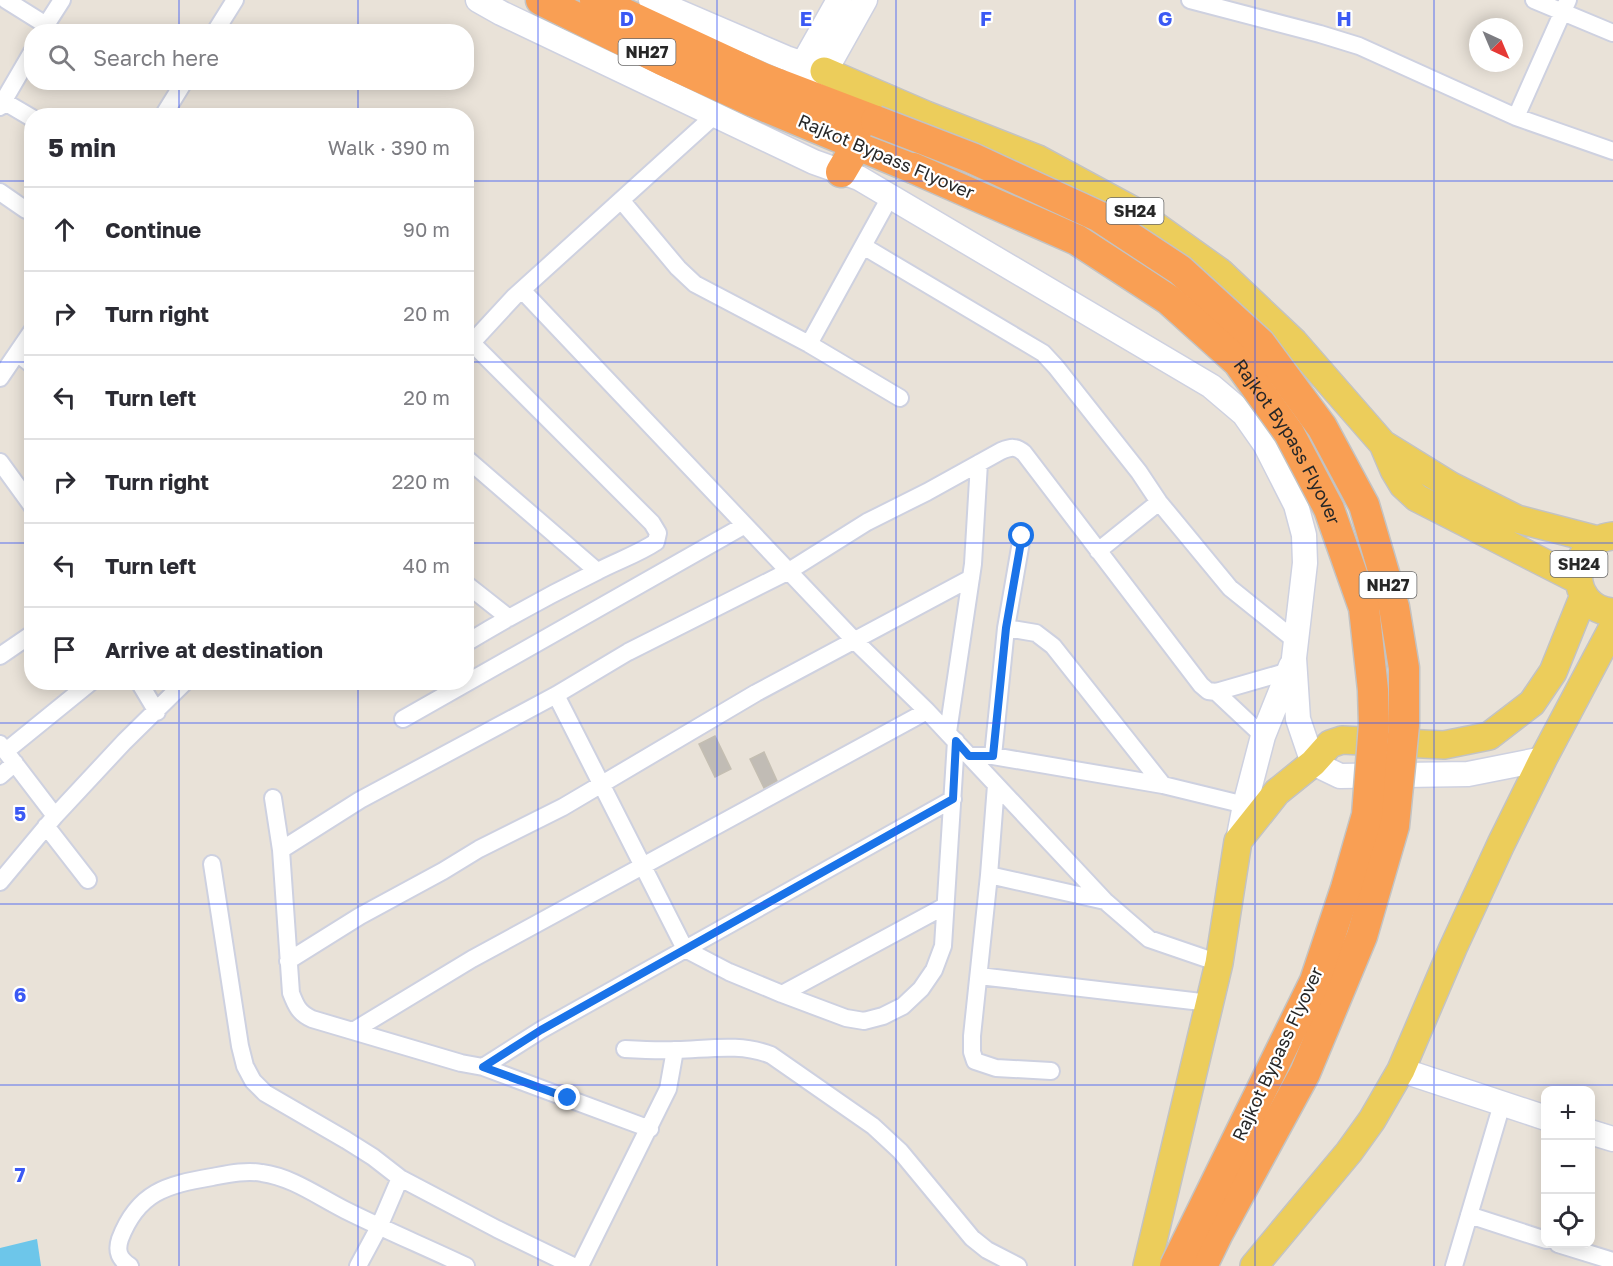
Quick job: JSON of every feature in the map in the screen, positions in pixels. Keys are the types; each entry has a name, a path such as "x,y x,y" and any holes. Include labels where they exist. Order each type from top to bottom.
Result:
{"highway":[{"name":"Rajkot Bypass Flyover","path":"541,0 693,74 1077,240 1169,300 1238,362 1289,433 1329,509 1364,608 1373,690 1374,724 1367,815 1315,981 1153,1265"},
{"name":"Rajkot Bypass Flyover","path":"595,0 763,78 807,80 876,121 972,158 1098,216 1180,270 1260,343 1322,427 1364,505 1394,607 1404,668 1404,725 1394,826 1362,936 1305,1073 1202,1266"},
{"path":"841,172 857,145"}],"main road":[{"name":"SH24","path":"807,80 926,115 1038,159 1136,212 1220,272 1294,342 1383,444 1451,486 1517,519 1608,535"},
{"name":"SH24","path":"1383,444 1403,485 1416,498 1581,588 1594,606 1613,612"},
{"name":"SH24","path":"1581,588 1578,564 1586,550 1608,535"},
{"path":"1153,1265 1219,963 1238,841 1276,792 1313,763 1330,744 1342,740 1444,745 1490,736 1532,703 1553,672 1581,588"},
{"path":"1254,1266 1349,1152 1372,1120 1401,1070 1453,948 1543,759 1613,627"}],"street":[{"path":"6,0 40,24"},
{"path":"51,24 62,0"},
{"path":"220,24 235,0"},
{"path":"478,0 814,162 858,178 1211,386 1244,414 1265,444 1296,506 1304,535 1305,563 1293,657 1298,719 1313,763 1340,776 1468,774 1543,759"},
{"path":"651,0 807,80"},
{"path":"807,80 839,0"},
{"path":"807,80 865,0"},
{"path":"1190,0 1241,7 1359,46 1516,117 1613,152"},
{"path":"1534,0 1566,6 1613,33"},
{"path":"1516,117 1566,6"},
{"path":"24,66 2,104 24,114"},
{"path":"168,108 179,90"},
{"path":"474,337 522,290 715,115"},
{"path":"0,192 24,209"},
{"path":"808,344 890,197"},
{"path":"621,200 678,268 695,284 808,344 900,398"},
{"path":"863,246 1042,353 1056,367 1139,472 1158,502 1230,588 1293,657"},
{"path":"522,290 854,640 952,736 1105,901 1149,939 1219,963"},
{"path":"0,378 24,343"},
{"path":"474,349 652,522 658,533 656,542 645,549 597,571 474,638"},
{"path":"17,353 24,359"},
{"path":"281,850 360,801 556,695 628,651 789,571 867,522 1012,447 1019,448 1201,685 1208,691 1216,692 1293,657"},
{"path":"0,462 24,495"},
{"path":"556,695 685,949 729,972 846,1018 864,1021 883,1016 903,1006 921,989 934,970 943,946 953,799 952,736 974,558 979,463"},
{"path":"474,465 597,571"},
{"path":"1098,551 1158,502"},
{"path":"474,678 745,525"},
{"path":"993,756 1006,628 1022,536"},
{"path":"288,961 360,916 479,849 563,807 756,693 971,578"},
{"path":"474,590 509,618"},
{"path":"1006,628 1036,633 1053,646 1163,785"},
{"path":"0,656 24,640"},
{"path":"1238,841 1263,736 1293,657"},
{"path":"0,776 7,753 82,690"},
{"path":"144,690 157,712"},
{"path":"0,882 51,821 124,742 178,690"},
{"path":"403,718 453,690"},
{"path":"1216,692 1263,736"},
{"path":"353,1031 472,959 927,711"},
{"path":"7,753 88,880"},
{"path":"969,756 993,756 1163,785 1245,805"},
{"path":"996,784 972,1052 975,1061 996,1068 1051,1071"},
{"path":"273,798 281,850 291,993 297,1008 303,1015 461,1063 483,1067 650,1129"},
{"path":"483,1067 541,1030 953,799"},
{"path":"212,864 240,1046 245,1066 253,1082 283,1104 373,1157 400,1178 573,1266"},
{"path":"989,875 1105,901"},
{"path":"782,994 945,906"},
{"path":"979,976 1210,1004"},
{"path":"625,1049 744,1048 771,1055 881,1132 900,1151 972,1238 987,1250 1018,1266"},
{"path":"580,1266 668,1089 675,1050"},
{"path":"1401,1070 1541,1117"},
{"path":"1454,1266 1502,1104"},
{"path":"1595,1133 1613,1139"},
{"path":"130,1266 120,1257 117,1248 125,1226 144,1201 161,1189 184,1181 235,1173 262,1173 291,1182 379,1227 466,1266"},
{"path":"358,1266 379,1227 400,1178"},
{"path":"1469,1215 1541,1239"},
{"path":"1571,1248 1613,1261"}],"water":[{"path":"37,1239 41,1266 0,1266 0,1248"}],"building":[{"path":"715,736 731,769 715,777 699,744"},
{"path":"764,752 777,781 764,788 750,759"}],"route":[{"path":"568,1098 483,1067 541,1030 953,799 956,741 969,756 993,756 1006,628 1022,536"}]}
